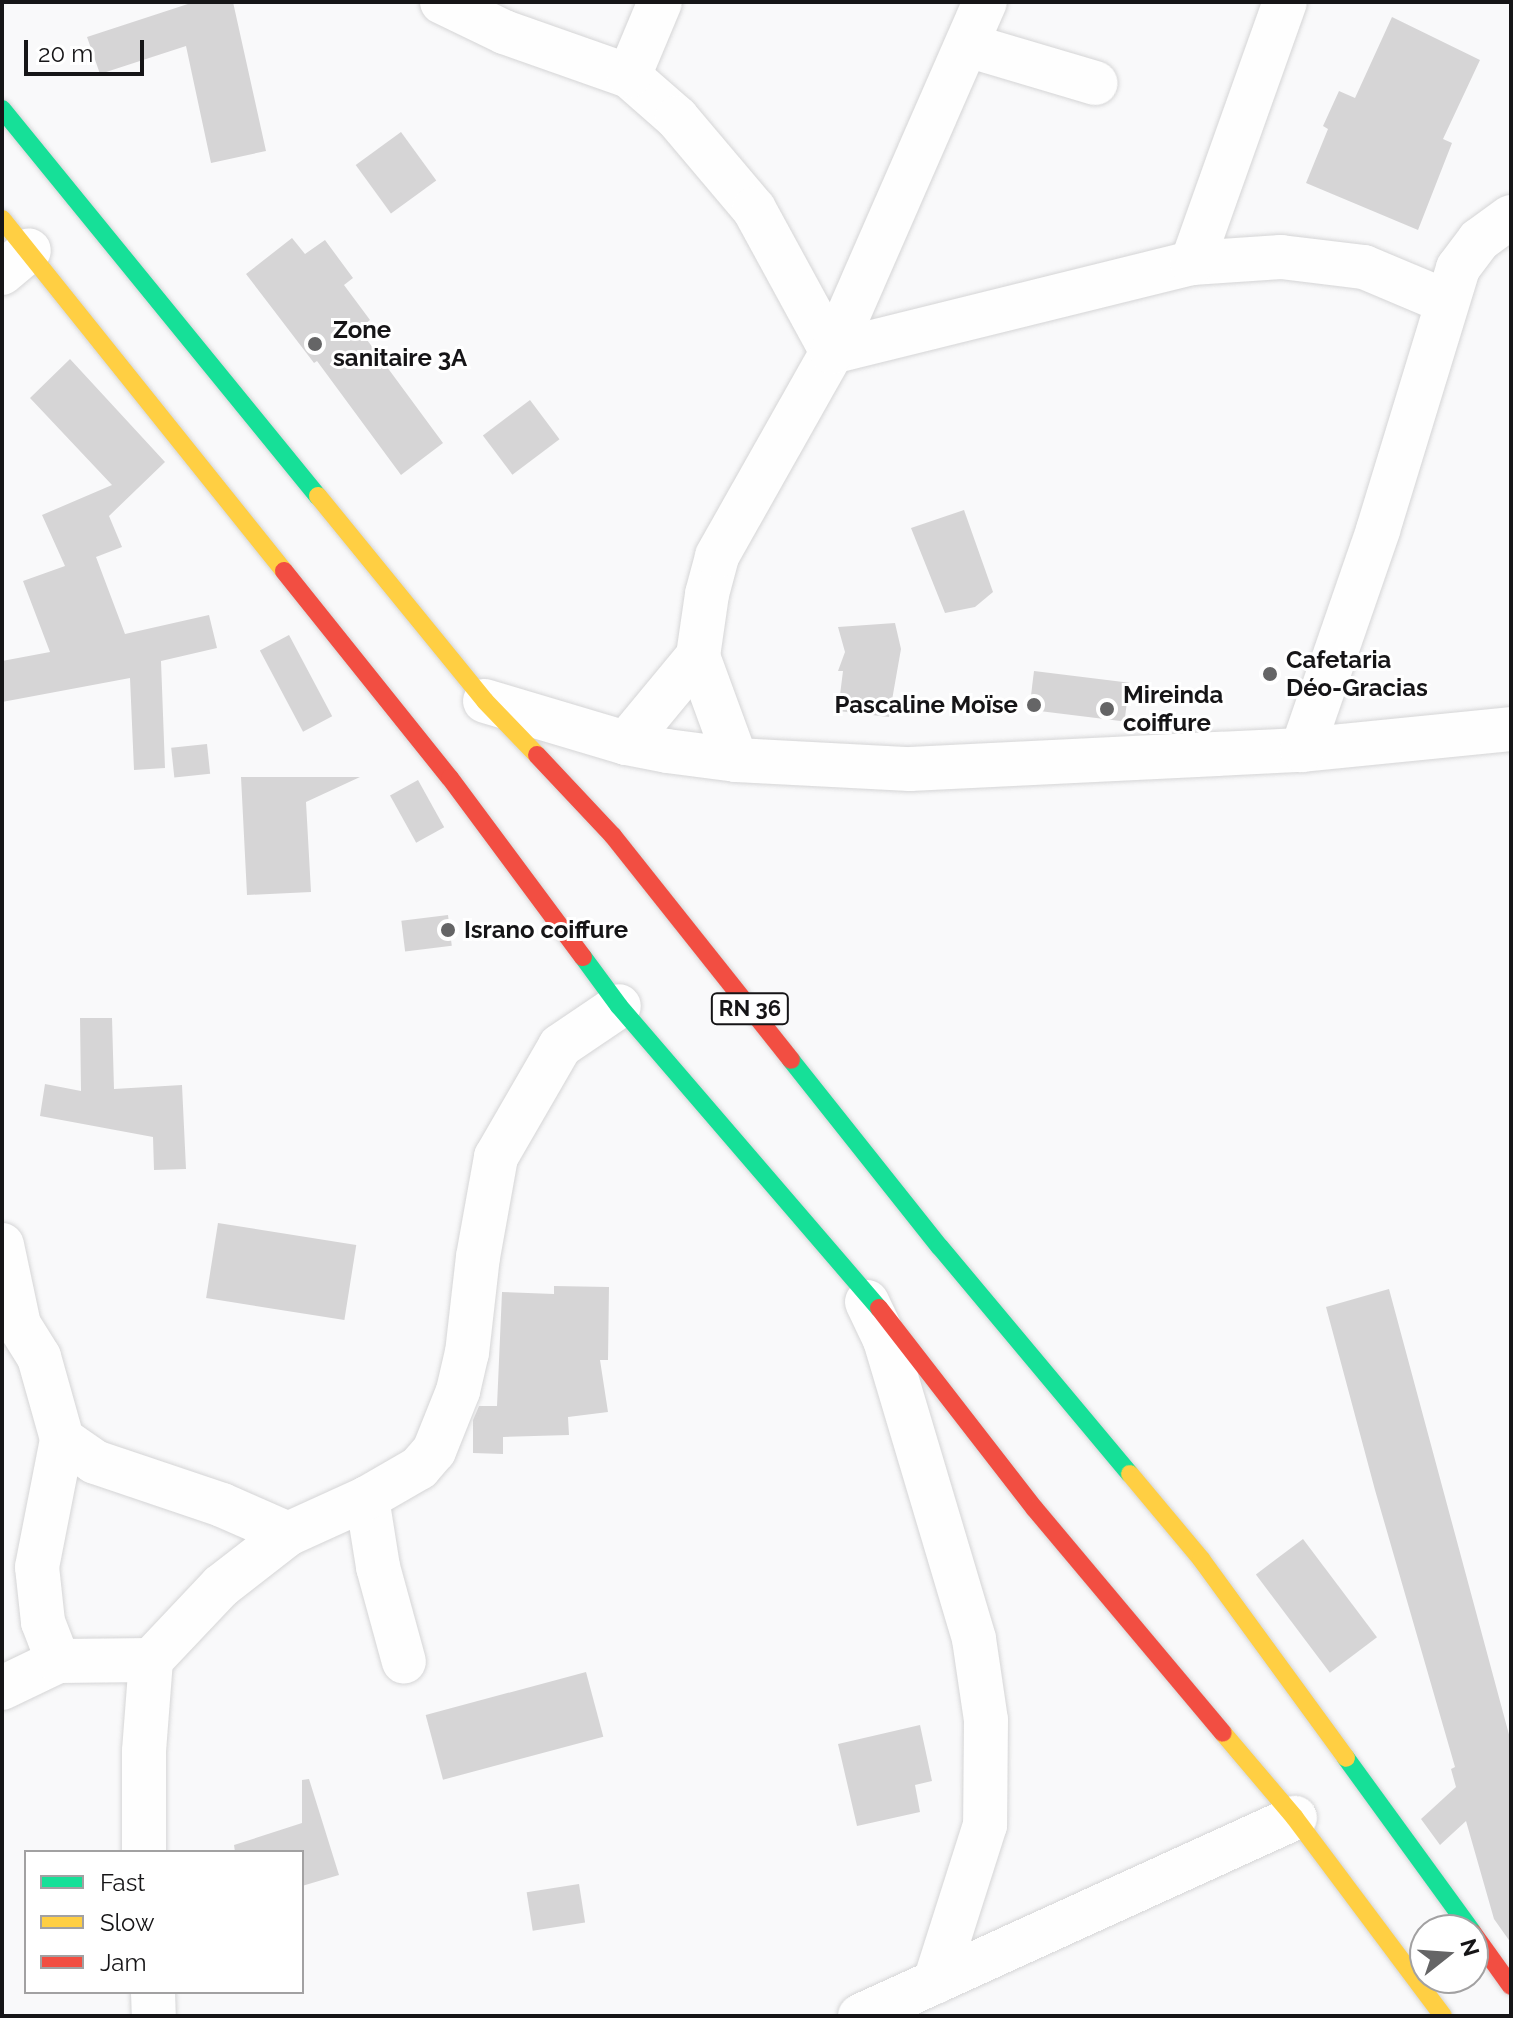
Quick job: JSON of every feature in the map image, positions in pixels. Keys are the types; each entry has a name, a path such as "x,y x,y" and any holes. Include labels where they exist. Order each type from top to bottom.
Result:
{"main road":[{"name":"RN 36","path":"2,109 485,701 613,836 940,1247 1201,1559 1459,1914"},
{"path":"11,247 450,778 619,1006 856,1278 1035,1509 1295,1818 1443,2016"},
{"name":"RN 36","path":"1489,1956 1511,1986"}],"street":[{"path":"442,2 504,32 629,76 677,118 754,209 832,352"},
{"path":"629,76 660,2"},
{"path":"736,760 698,656 707,594 717,556 832,352 985,2"},
{"path":"1192,263 1285,2"},
{"path":"967,45 1095,83"},
{"path":"1302,750 1378,530 1445,301 1458,268 1479,240 1511,217"},
{"path":"832,352 1192,263 1281,257 1364,267 1445,301"},
{"path":"626,743 698,656"},
{"path":"485,701 626,743 736,760 910,769 1302,750 1511,729"},
{"path":"144,1850 144,1751 151,1660 221,1586 288,1534 367,1498 419,1468 434,1451 454,1402 467,1353 496,1157 560,1046 619,1006"},
{"path":"2,1245 10,1322 39,1357 62,1439 37,1567 43,1622 58,1661"},
{"path":"856,1278 885,1340 974,1639 986,1720 985,1825 935,1982"},
{"path":"62,1439 95,1462 222,1505 288,1534"},
{"path":"367,1498 378,1567 404,1662"},
{"path":"2,1688 58,1661 151,1660"},
{"path":"860,2016 1295,1818"},
{"path":"153,1994 154,2016"}],"building":[{"path":"194,2 233,2 266,151 211,163 186,46 100,74 87,37"},
{"path":"1392,17 1480,60 1443,139 1452,143 1418,230 1306,183 1328,129 1323,126 1339,91 1355,98"},
{"path":"401,132 436,181 391,213 356,165"},
{"path":"292,238 305,254 325,240 353,278 344,285 370,320 359,329 443,443 401,475 317,361 314,363 246,274"},
{"path":"70,359 165,462 109,516 122,547 96,557 125,634 209,615 217,648 161,661 165,768 134,770 130,678 2,702 2,661 50,652 23,581 65,566 42,515 112,485 30,398"},
{"path":"530,400 559,439 512,475 483,436"},
{"path":"964,510 993,592 975,607 945,613 911,528"},
{"path":"895,623 901,649 889,717 838,711 843,671 838,671 845,652 838,627"},
{"path":"289,635 332,716 303,732 260,650"},
{"path":"1034,671 1129,683 1125,721 1029,710"},
{"path":"207,744 210,774 174,778 171,748"},
{"path":"241,777 360,777 306,802 311,892 247,895"},
{"path":"418,780 444,827 416,843 390,796"},
{"path":"448,915 452,946 405,951 401,921"},
{"path":"80,1018 112,1018 114,1089 182,1085 186,1169 154,1170 153,1137 40,1116 45,1084 81,1091"},
{"path":"218,1223 356,1245 344,1320 206,1298"},
{"path":"554,1286 609,1287 608,1360 600,1360 608,1412 568,1417 569,1435 503,1437 503,1454 473,1453 473,1420 479,1406 497,1406 502,1292 554,1294"},
{"path":"1389,1289 1511,1742 1511,1943 1494,1919 1466,1821 1440,1845 1421,1819 1456,1787 1451,1769 1455,1767 1326,1307"},
{"path":"1303,1539 1377,1637 1330,1673 1256,1575"},
{"path":"586,1672 603,1737 443,1780 426,1715"},
{"path":"920,1725 932,1781 915,1785 920,1812 857,1826 838,1744"},
{"path":"309,1779 339,1875 304,1885 304,1850 235,1850 234,1845 302,1823 302,1780"},
{"path":"579,1884 585,1923 533,1931 527,1892"}],"traffic: fast":[{"path":"2,109 318,496"},
{"path":"583,957 619,1006 879,1308"},
{"path":"791,1060 940,1247 1130,1474"},
{"path":"1346,1758 1459,1914"}],"traffic: slow":[{"path":"2,219 284,571"},
{"path":"318,496 485,701 537,755"},
{"path":"1130,1474 1201,1559 1346,1758"},
{"path":"1223,1733 1295,1818 1443,2016"}],"traffic: jam":[{"path":"284,571 450,778 583,957"},
{"path":"537,755 613,836 791,1060"},
{"path":"879,1308 1035,1509 1223,1733"},
{"path":"1489,1955 1511,1986"}],"place":[{"name":"Zone sanitaire 3A","path":"315,344"},
{"name":"Cafetaria Déo-Gracias","path":"1270,674"},
{"name":"Pascaline Moïse","path":"1034,705"},
{"name":"Mireinda coiffure","path":"1107,709"},
{"name":"Israno coiffure","path":"448,930"}]}
